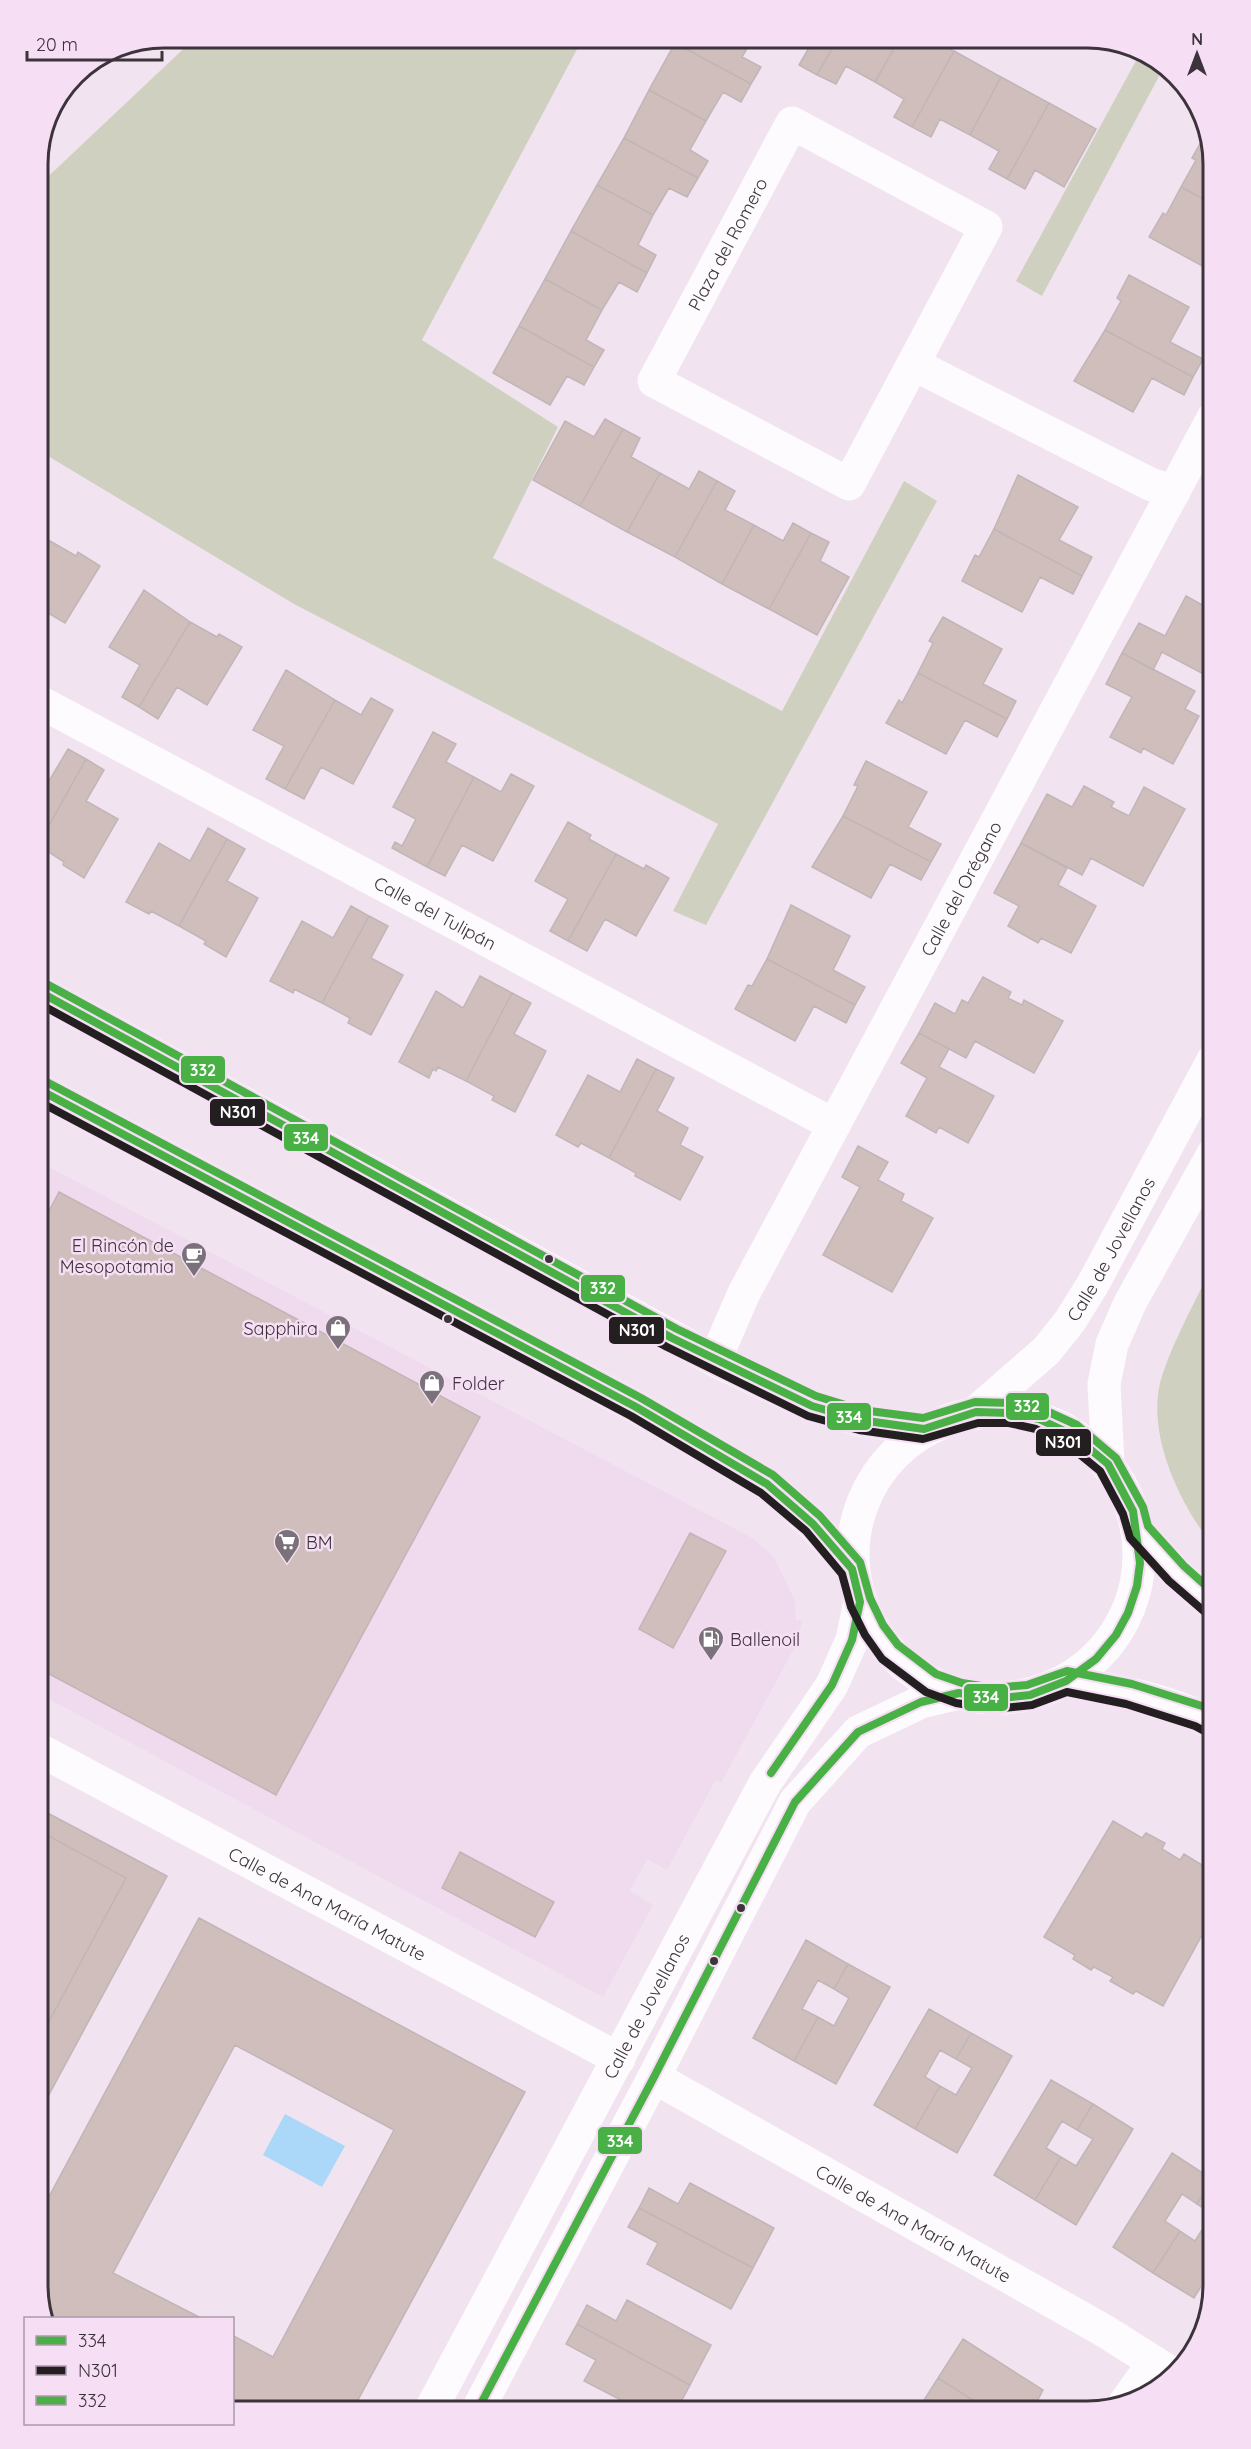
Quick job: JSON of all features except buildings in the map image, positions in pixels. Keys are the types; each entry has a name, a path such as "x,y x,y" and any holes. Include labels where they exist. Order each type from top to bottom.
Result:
{"street":[{"name":"Plaza del Romero","path":"792,123 986,227 913,364 849,484 654,381 792,123"},
{"path":"913,364 1150,484 1174,492"},
{"name":"Calle del Orégano","path":"715,1360 744,1293 1203,438"},
{"name":"Calle del Tulipán","path":"48,706 834,1125"},
{"path":"48,996 715,1360 812,1406 860,1420 924,1429"},
{"name":"Calle de Jovellanos","path":"976,1412 1046,1352 1070,1321 1093,1284 1203,1080"},
{"path":"48,1094 636,1407 767,1484 813,1524 852,1569"},
{"path":"1107,1464 1104,1384 1112,1344 1130,1303 1203,1174"},
{"path":"976,1412 1010,1413 1039,1419 1073,1435 1107,1464 1122,1487 1133,1511 1138,1531 1140,1563 1128,1613 1116,1635 1096,1659 1066,1681 1030,1695 994,1699 959,1694 931,1683 896,1657 874,1630 860,1602 852,1569 854,1532 865,1498 892,1457 924,1429 976,1412"},
{"path":"1138,1531 1177,1574 1203,1596"},
{"name":"Calle de Jovellanos","path":"435,2401 765,1783 832,1685 852,1640 860,1602"},
{"path":"1066,1681 1129,1694 1203,1718"},
{"path":"482,2401 654,2077 795,1802 858,1732 921,1702 959,1694"},
{"name":"Calle de Ana María Matute","path":"48,1754 618,2060"},
{"name":"Calle de Ana María Matute","path":"654,2077 1162,2368"},
{"path":"1141,2388 1162,2368"}],"shaded area":[{"path":"49,1167 754,1539 774,1557 795,1601 796,1620 802,1620 798,1641 721,1783 715,1781 667,1870 647,1859 630,1891 653,1905 603,1997 48,1698"}],"green space":[{"path":"184,48 578,48 422,340 558,427 493,558 782,711 904,481 937,501 706,925 673,911 718,824 294,604 48,456 48,177"},
{"path":"1137,59 1152,67 1160,74 1042,296 1016,281"},
{"path":"1203,1284 1203,1533 1177,1487 1161,1441 1158,1418 1158,1395 1163,1373 1179,1333"}],"water":[{"path":"285,2114 345,2146 322,2187 263,2155"}],"transit line":[{"name":"332","path":"48,985 677,1329 816,1396 862,1410 923,1418 975,1402 1011,1403 1042,1409 1077,1425 1116,1458 1143,1507 1148,1526 1184,1566 1203,1583"},
{"name":"334","path":"48,996 672,1338 812,1406 860,1420 924,1429 976,1412 1010,1413 1039,1419 1073,1435 1108,1464 1133,1511 1140,1563 1137,1586 1128,1613 1116,1635 1096,1659 1066,1681 1030,1695 994,1699 959,1693 921,1702 858,1732 795,1802 654,2077 482,2401"},
{"name":"N301","path":"48,1008 667,1347 808,1416 859,1430 923,1439 978,1423 1009,1423 1036,1429 1067,1444 1100,1471 1123,1514 1130,1538 1169,1581 1203,1610"},
{"name":"332","path":"48,1083 641,1398 773,1475 820,1516 860,1562 870,1598 883,1625 898,1645 936,1674 962,1683 994,1688 1027,1685 1067,1671 1132,1684 1203,1707"},
{"name":"334","path":"48,1094 636,1407 767,1484 813,1524 852,1569 860,1602 852,1640 832,1685 771,1773"},
{"name":"N301","path":"48,1106 631,1416 761,1493 806,1531 842,1574 851,1607 865,1635 882,1659 926,1692 956,1703 994,1709 1032,1705 1067,1692 1126,1704 1203,1730"}],"place":[{"name":"El Rincón de Mesopotamia","path":"194,1278"},
{"name":"Sapphira","path":"338,1351"},
{"name":"Folder","path":"432,1406"},
{"name":"BM","path":"287,1565"},
{"name":"Ballenoil","path":"711,1662"}]}
